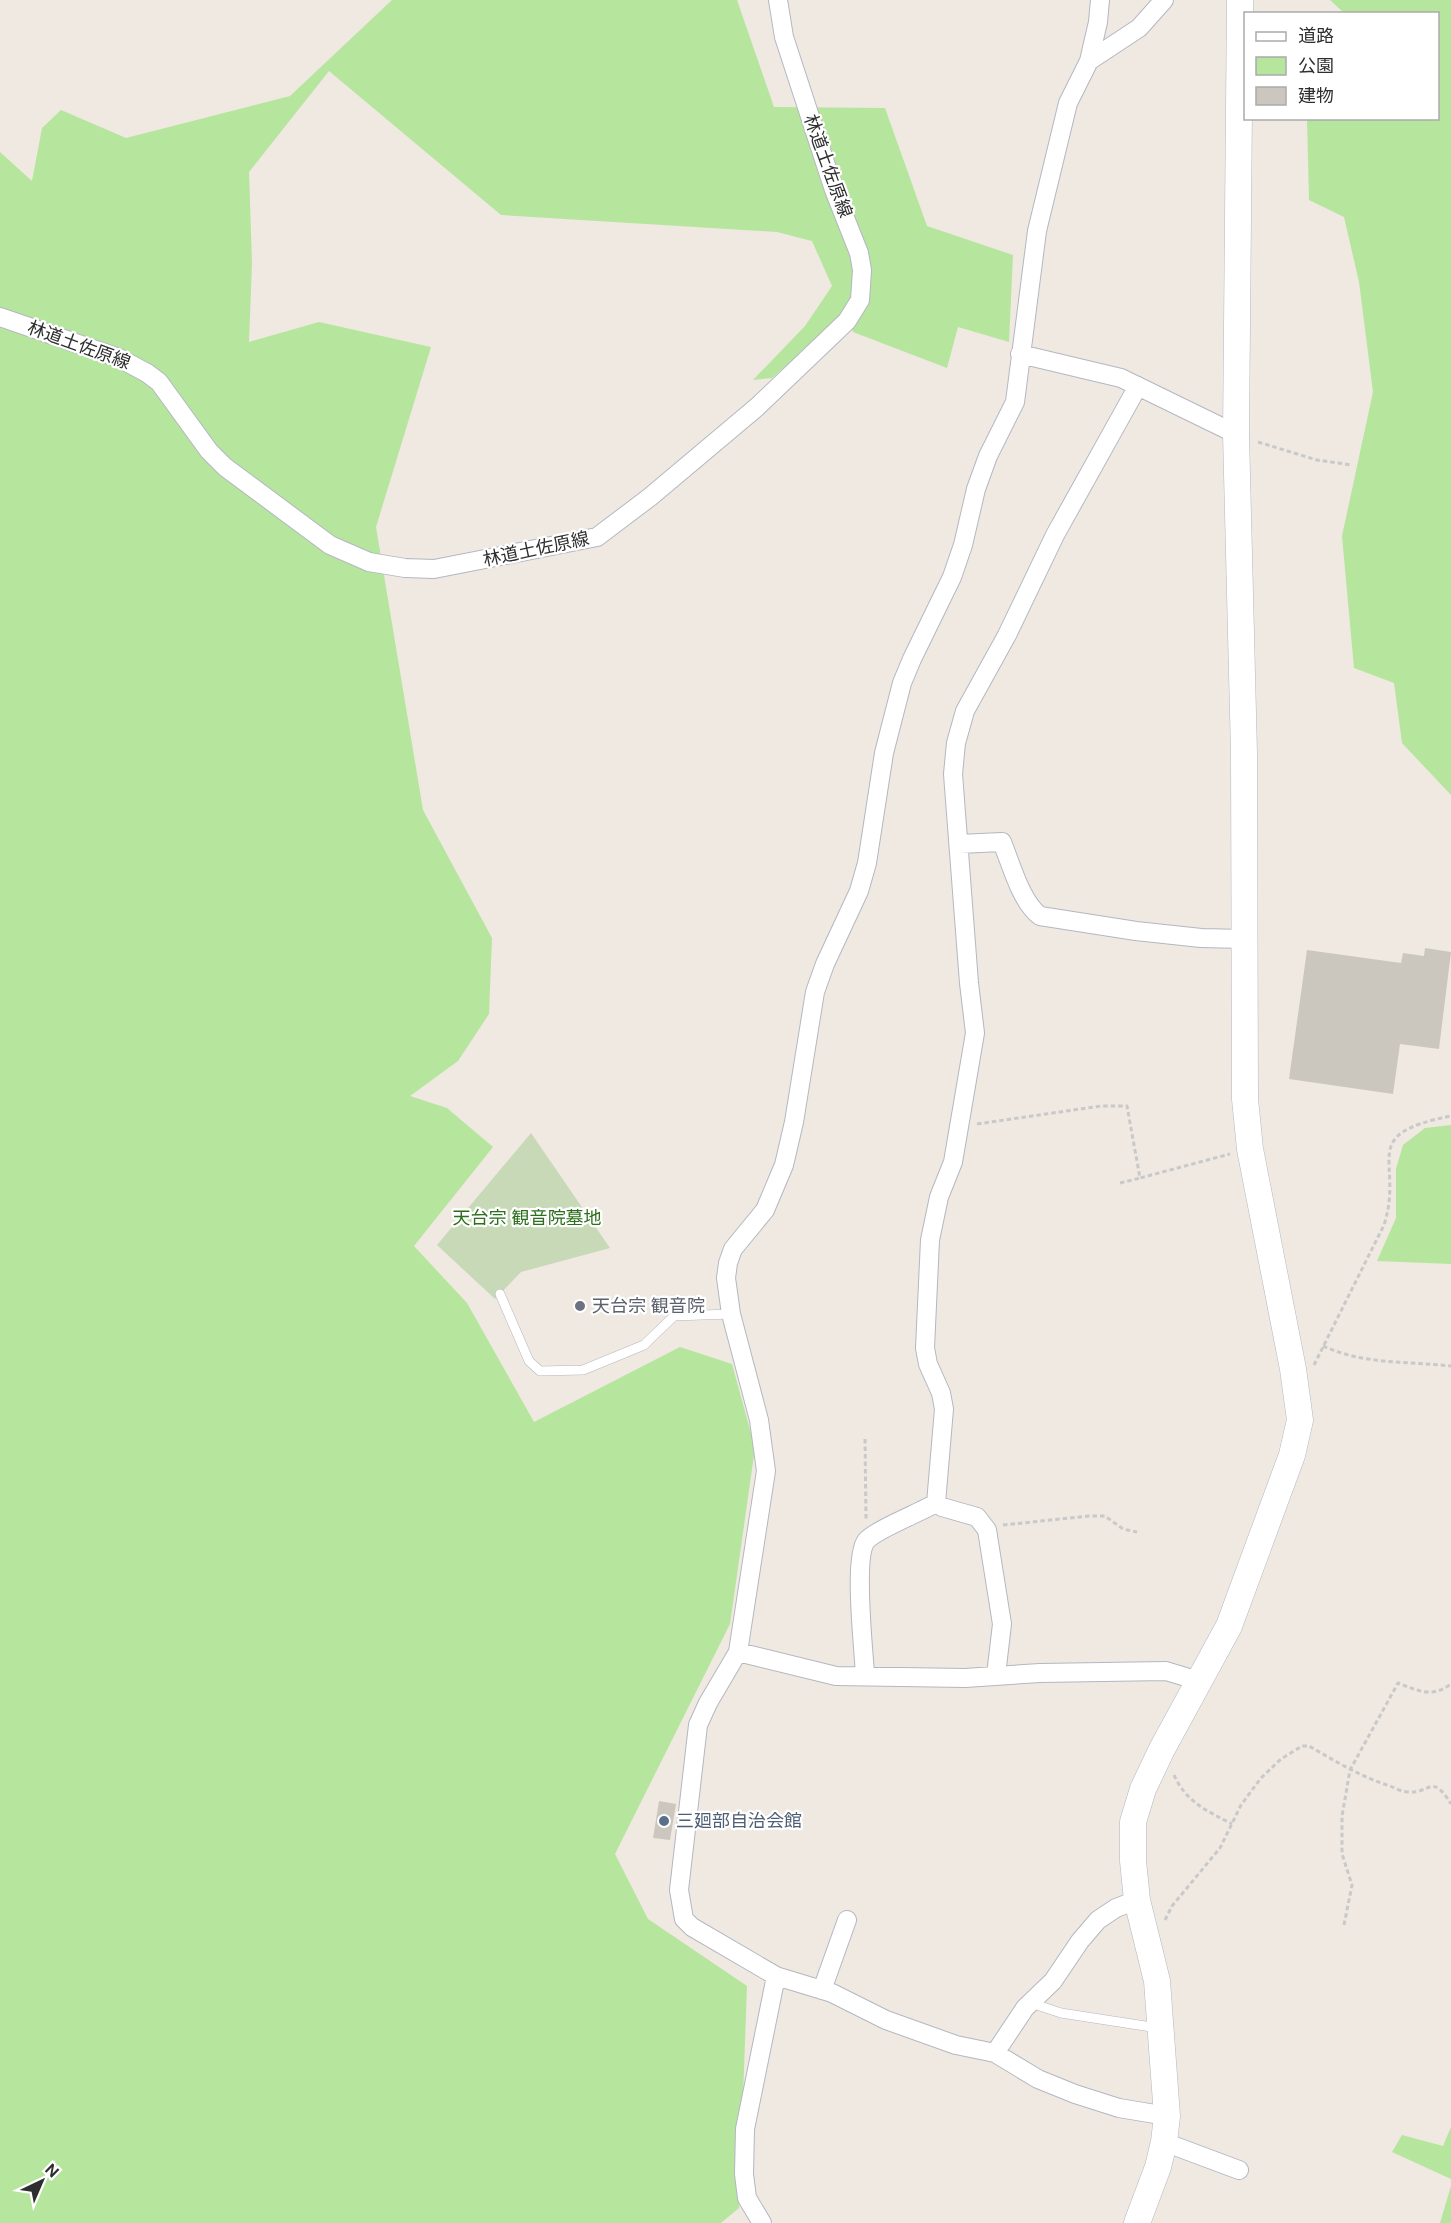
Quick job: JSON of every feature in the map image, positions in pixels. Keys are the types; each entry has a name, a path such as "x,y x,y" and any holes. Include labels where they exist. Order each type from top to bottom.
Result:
{"street":[{"name":"林道土佐原線","path":"0,317 136,365 159,382 209,451 225,467 330,545 369,562 405,568 434,569 597,537 650,497 757,407 840,327 856,309 860,300 862,270 859,253 834,190 784,37 778,0"},
{"path":"1100,0 1098,22 1089,61 1068,103 1036,231 1015,402 988,456 976,489 963,545 952,577 902,683 884,753 867,863 859,891 825,964 815,992 794,1122 784,1165 765,1210 733,1249 728,1263 726,1278 731,1314 759,1420 766,1471 738,1652 708,1703 698,1725 679,1890 684,1919 692,1927 776,1976 822,1990 906,2027 956,2045 995,2054 1038,2079 1075,2094 1119,2108 1167,2116"},
{"path":"1089,61 1139,28 1164,0"},
{"path":"1137,2223 1158,2168 1167,2116 1157,1981 1137,1900 1133,1861 1133,1822 1143,1789 1162,1749 1229,1626 1292,1455 1300,1420 1298,1399 1250,1149 1245,1099 1244,753 1236,434 1240,0"},
{"path":"1020,354 1121,378 1236,434"},
{"path":"936,1503 944,1409 941,1393 928,1364 925,1348 930,1240 939,1197 953,1162 975,1033 953,774 957,743 965,711 1007,635 1055,535 1138,386"},
{"path":"959,844 1002,842 1026,901 1040,916 1136,931 1201,938 1245,939"},
{"path":"936,1503 942,1507 977,1517 987,1530 1002,1624 996,1675"},
{"path":"865,1676 861,1552 867,1540 936,1503"},
{"path":"738,1652 836,1676 965,1678 996,1675 1166,1671 1199,1681"},
{"path":"995,2054 1025,2008 1053,1981 1080,1941 1098,1920 1116,1908 1137,1900"},
{"path":"822,1990 847,1920"},
{"path":"762,2223 747,2198 744,2174 745,2129 776,1976"},
{"path":"1164,2142 1239,2170"}],"lane":[{"path":"500,1294 529,1361 540,1371 583,1370 593,1366 644,1345 674,1316 731,1314"},
{"path":"1031,2003 1061,2013 1161,2029"}],"path":[{"path":"1236,434 1287,452 1317,460 1352,465"},
{"path":"960,1126 1101,1106 1127,1106 1140,1178"},
{"path":"1298,1399 1384,1225 1390,1206 1388,1155 1390,1144 1398,1135 1413,1125 1451,1116"},
{"path":"1120,1184 1250,1149"},
{"path":"1323,1346 1338,1353 1368,1360 1451,1366"},
{"path":"865,1439 867,1540"},
{"path":"987,1530 995,1525 1105,1516 1123,1529 1137,1532"},
{"path":"1344,1925 1352,1885 1342,1854 1342,1816 1350,1770 1398,1683 1424,1694 1434,1693 1451,1684"},
{"path":"1164,1928 1166,1915 1220,1848 1241,1805 1261,1778 1281,1760 1302,1746 1309,1746 1376,1782 1408,1792 1430,1786 1436,1787 1443,1792 1451,1804"},
{"path":"1162,1749 1180,1789 1198,1806 1232,1824"}],"green space":[{"path":"392,0 737,0 774,107 885,108 927,226 1013,255 1009,342 958,327 947,368 853,332 847,312 772,378 753,380 805,326 832,286 812,241 777,232 501,215 329,71 249,172 252,263 249,342 319,322 431,347 376,527 423,810 492,938 489,1014 458,1061 410,1096 447,1108 493,1147 414,1246 467,1303 534,1422 680,1347 732,1364 755,1448 730,1624 615,1854 648,1919 747,1986 739,2208 721,2223 0,2223 0,152 32,181 42,128 61,110 126,138 290,96"},
{"path":"1330,0 1451,0 1451,795 1402,743 1394,683 1354,668 1342,536 1373,392 1359,282 1344,217 1309,200 1307,120 1439,120 1439,12 1343,12"},
{"path":"1451,1125 1451,1264 1377,1261 1396,1218 1396,1169 1403,1145 1425,1128"},
{"name":"天台宗 観音院墓地","path":"531,1133 610,1248 521,1272 495,1299 437,1245"},
{"path":"1451,2127 1451,2179 1392,2152 1402,2135 1443,2146"},
{"path":"1451,2186 1451,2223 1440,2223"}],"building":[{"path":"1425,948 1451,952 1439,1049 1400,1044 1393,1094 1289,1079 1307,950 1401,963 1403,953 1424,956"},
{"name":"三廻部自治会館","path":"659,1801 676,1804 670,1840 653,1838"}],"place":[{"name":"天台宗 観音院","path":"580,1306"},
{"name":"三廻部自治会館","path":"664,1821"}]}
